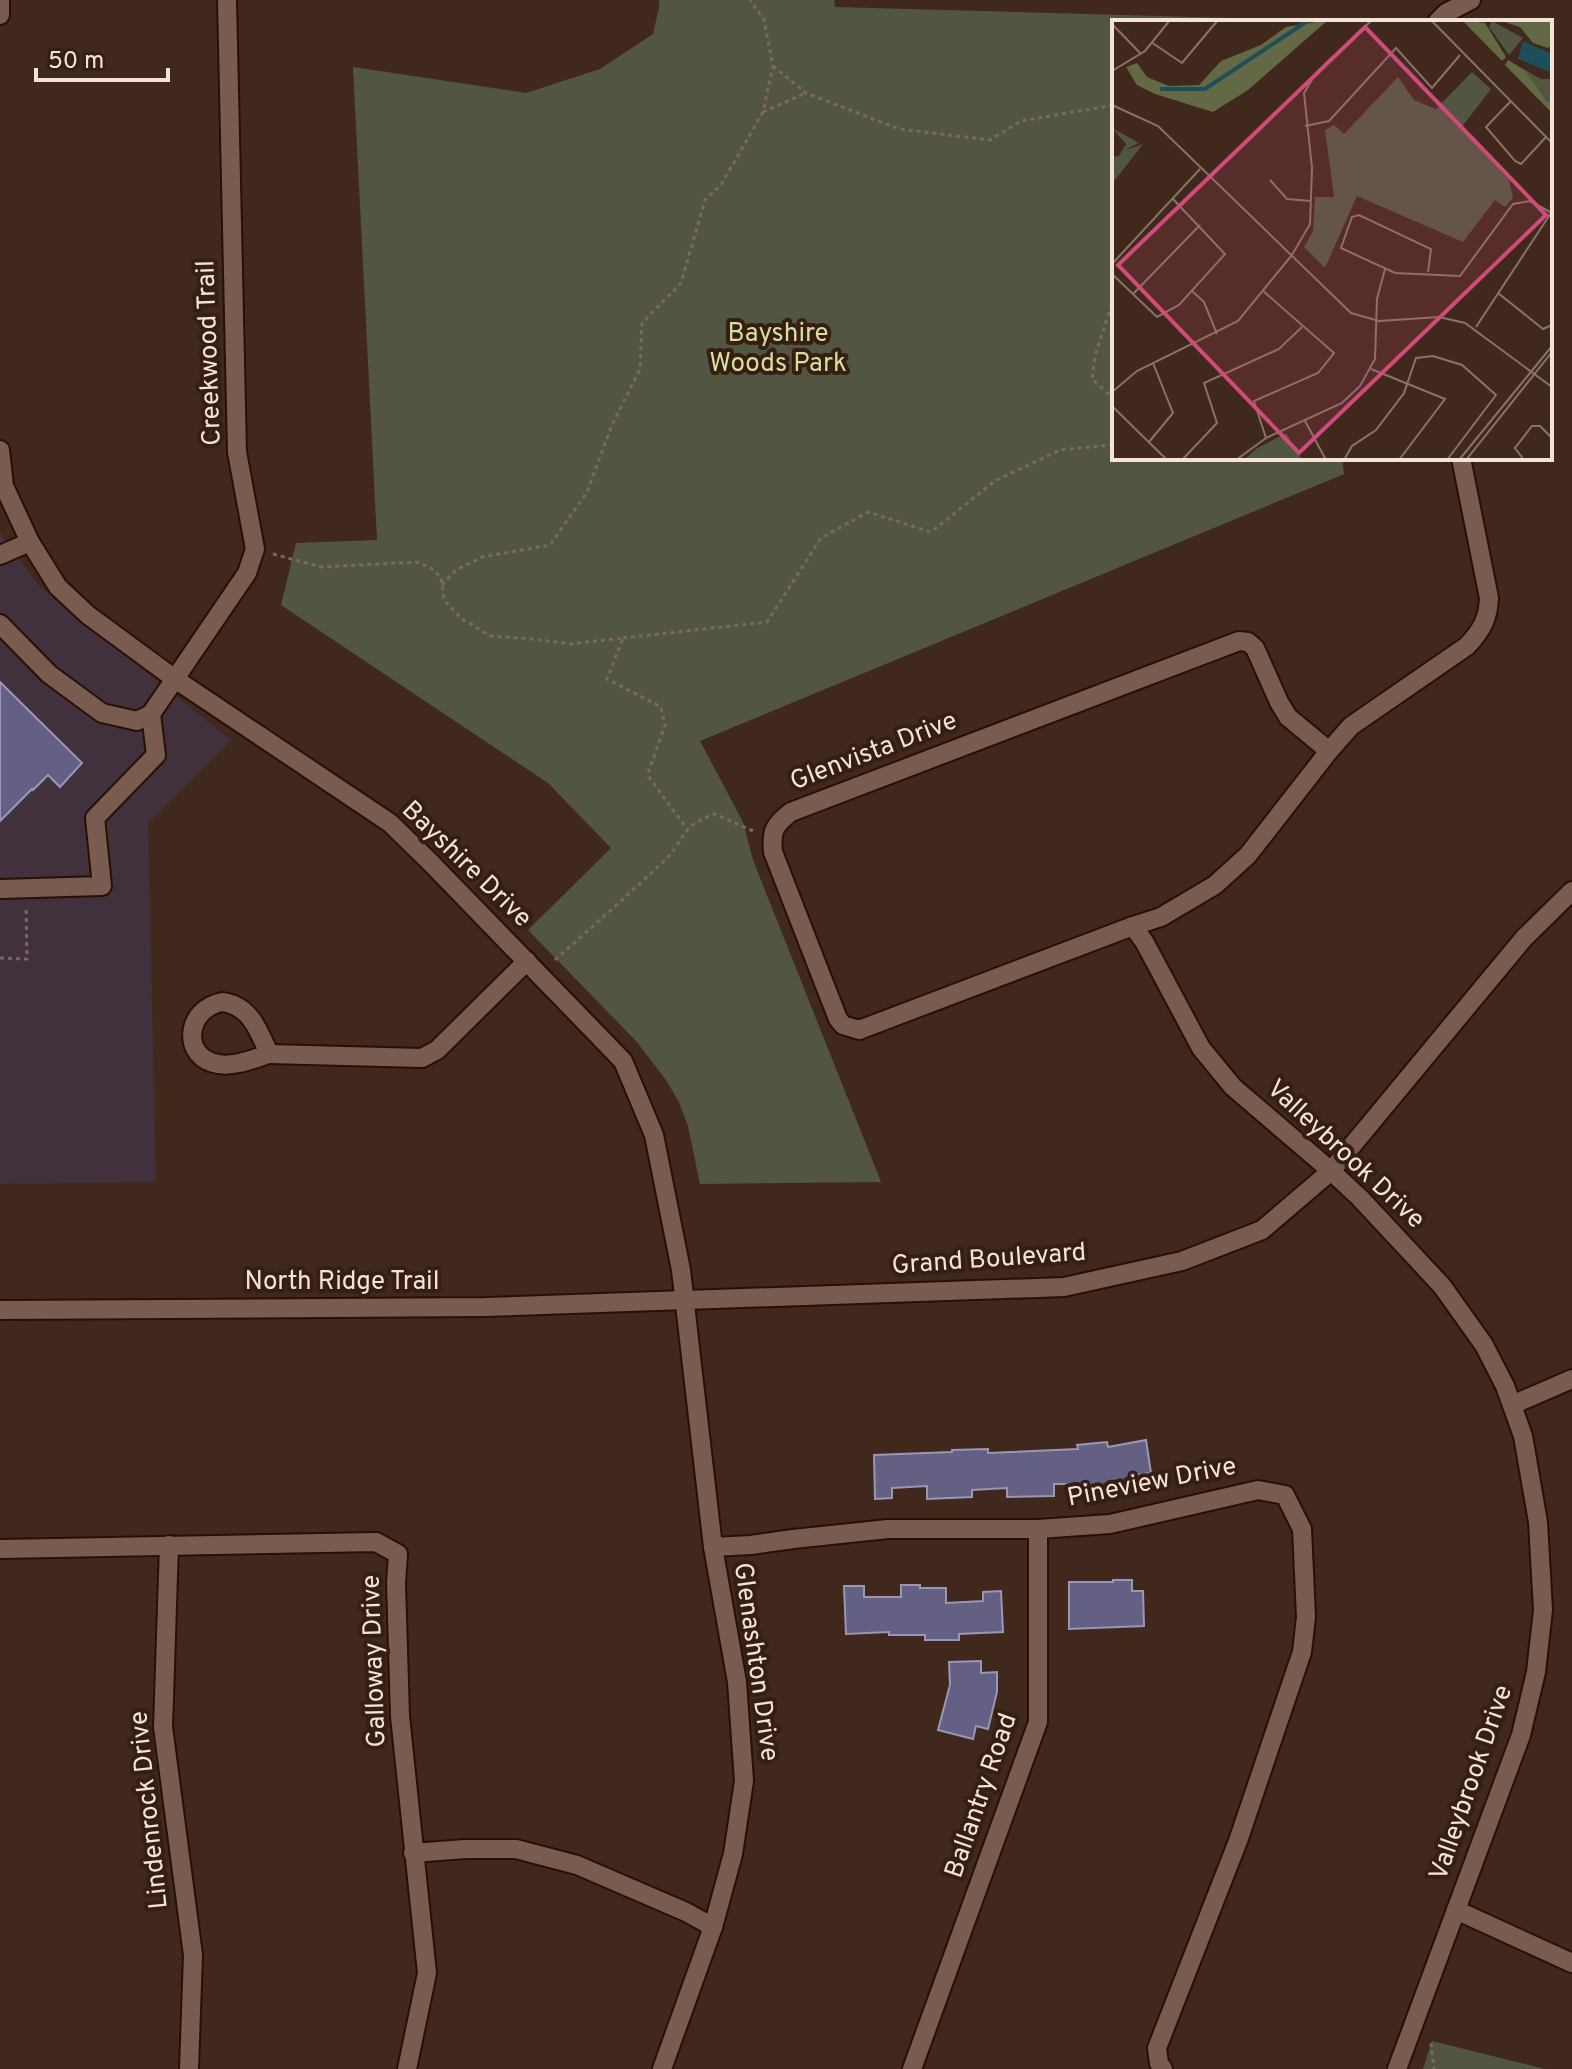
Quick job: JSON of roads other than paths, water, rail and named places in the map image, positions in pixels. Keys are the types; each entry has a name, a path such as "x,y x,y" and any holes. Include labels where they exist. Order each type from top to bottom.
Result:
{"street":[{"path":"0,0 0,15"},
{"name":"Creekwood Trail","path":"151,714 247,573 255,549 237,452 227,0"},
{"path":"1439,20 1471,0"},
{"name":"Bayshire Drive","path":"0,450 4,486 30,542 58,587 88,615 175,679 390,823 623,1061 654,1135 681,1270 684,1300"},
{"name":"Glenvista Drive","path":"1329,751 1288,717 1255,648 1248,642 1239,641 791,812 777,822 772,836 773,852 835,1013 850,1029 859,1030 1161,917 1215,885 1248,855 1351,726 1467,646 1480,632 1488,615 1489,598 1461,460"},
{"path":"0,555 30,542"},
{"path":"0,624 49,674 102,713 137,721 151,714 156,755 95,818 102,886 0,889"},
{"name":"Grand Boulevard","path":"684,1300 1064,1287 1182,1261 1262,1230 1331,1171 1524,938 1572,891"},
{"name":"Valleybrook Drive","path":"1133,926 1201,1048 1233,1087 1360,1198 1442,1286 1484,1345 1505,1386 1523,1436 1538,1522 1543,1610 1536,1672 1521,1735 1397,2069"},
{"path":"269,1054 422,1058 437,1050 527,961"},
{"name":"North Ridge Trail","path":"0,1310 485,1307 684,1300"},
{"name":"Glenashton Drive","path":"662,2069 713,1927 733,1854 744,1781 737,1682 713,1547 684,1300"},
{"path":"1512,1405 1572,1379"},
{"name":"Pineview Drive","path":"713,1547 888,1529 1038,1529 1110,1524 1258,1490 1285,1495 1302,1529 1306,1617 1302,1652 1238,1841 1157,2048 1163,2069"},
{"name":"Ballantry Road","path":"912,2069 1038,1722 1038,1529"},
{"name":"Galloway Drive","path":"0,1549 376,1542 398,1554 400,1716 427,1973 407,2069"},
{"name":"Lindenrock Drive","path":"169,1545 163,1727 193,1955 189,2069"},
{"path":"413,1853 516,1849 577,1865 713,1927"},
{"path":"1456,1910 1572,1963"}],"park label":[{"name":"Bayshire Woods Park","path":"778,349"}]}
